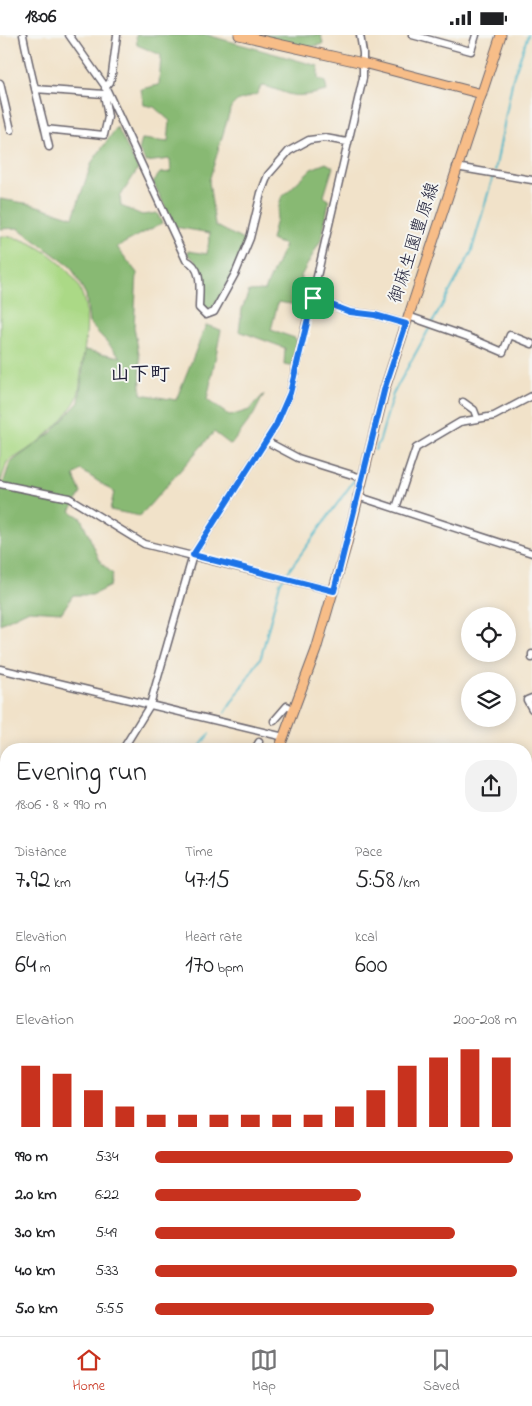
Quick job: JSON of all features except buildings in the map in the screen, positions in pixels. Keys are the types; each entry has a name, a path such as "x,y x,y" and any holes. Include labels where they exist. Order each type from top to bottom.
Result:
{"main road":[{"path":"239,35 363,63 482,94"},
{"name":"御麻生園豊原線","path":"282,743 316,650 334,591 385,387 501,35"}],"street":[{"path":"23,35 49,147"},
{"path":"69,35 105,86 186,260 194,264 198,269 199,308 206,315 214,312 236,272 250,238 261,193 268,175 290,151 309,140 325,139 347,142"},
{"path":"45,129 104,135 108,117 104,95 105,86 110,82 112,74 116,35"},
{"path":"127,743 150,705 193,555 276,425 290,393 363,78 360,35"},
{"path":"412,35 471,51 476,35"},
{"path":"0,83 2,99 11,131"},
{"path":"35,89 104,95"},
{"path":"456,167 532,179"},
{"path":"313,298 350,312 431,324 503,352 510,335 532,344"},
{"path":"396,508 416,448 460,422 494,415 532,396"},
{"path":"463,402 474,410 477,418"},
{"path":"266,441 298,458 362,478"},
{"path":"0,484 69,498 144,544 334,591"},
{"path":"357,497 532,553"},
{"path":"0,669 284,737"},
{"path":"532,698 527,701 532,709"},
{"path":"274,721 287,706 294,710"}],"green space":[{"path":"136,35 207,35 318,66 318,79 325,82 327,91 302,95 293,95 261,86 257,94 237,101 231,107 209,181 215,225 245,241 234,271 213,308 207,310 202,306 200,271 194,259 188,255 188,251 207,254 210,233 175,227 153,182 160,173 171,172 170,159 146,162 139,151 142,139 168,142 170,121 154,107 144,105 141,89 159,85 161,55 137,45"},
{"path":"261,35 321,35 323,44 310,47 261,37"},
{"path":"117,127 138,169 120,197 121,206 142,215 157,213 162,223 117,247 137,273 134,327 140,359 141,394 176,400 206,325 221,330 207,400 230,416 249,410 264,394 254,414 231,445 214,432 140,516 110,510 114,492 81,470 74,476 81,493 70,511 81,518 101,563 113,574 110,586 92,595 73,595 62,612 29,610 0,624 0,493 10,463 51,433 79,402 85,350 121,357 89,323 86,295 71,267 18,228 0,229 0,199 31,204 73,217 92,162"},
{"path":"326,163 333,167 324,196 329,201 322,238 301,276 304,306 278,302 271,330 295,338 299,345 297,367 284,365 285,348 239,331 242,309 249,291 265,290 285,245 271,240 281,198 311,169"},
{"path":"0,236 13,237 32,244 49,254 63,266 73,278 85,303 86,331 77,398 69,411 53,429 36,444 7,462 0,484"}],"waterway":[{"path":"495,171 513,78 528,35"},
{"path":"375,450 380,440 393,394 471,253 493,176"},
{"path":"225,713 261,657 280,583 355,479"},
{"path":"202,743 209,734"}],"district":[{"name":"山下町","path":"140,375"}],"route":[{"path":"313,298 350,312 375,315 406,324 385,387 334,591 193,555 276,425 290,393 313,298"}]}
